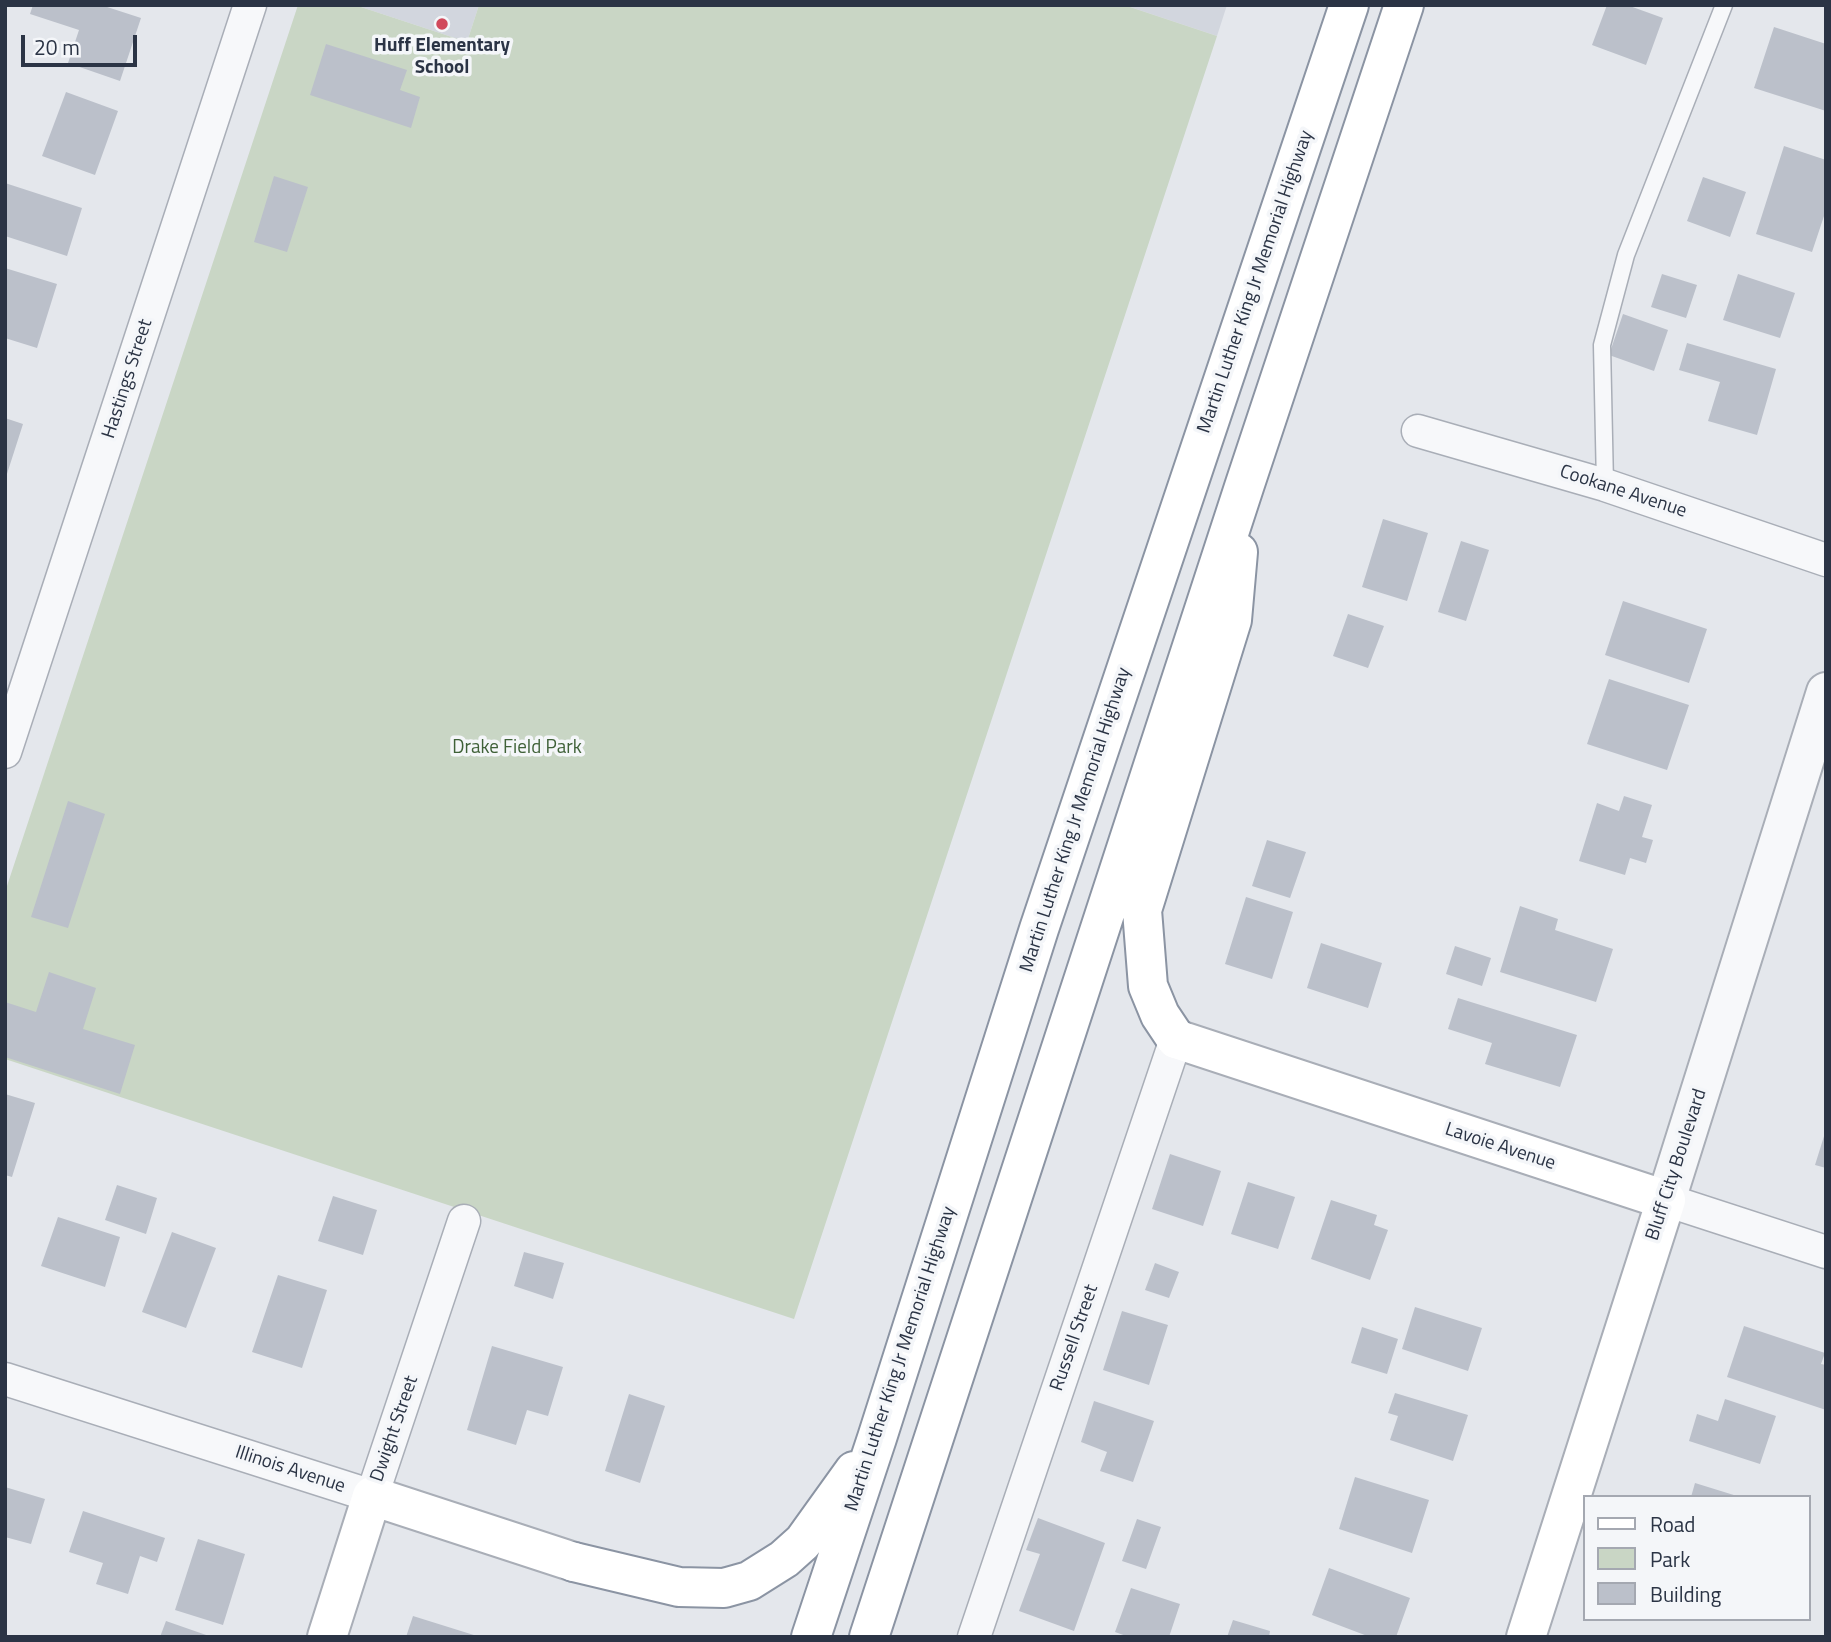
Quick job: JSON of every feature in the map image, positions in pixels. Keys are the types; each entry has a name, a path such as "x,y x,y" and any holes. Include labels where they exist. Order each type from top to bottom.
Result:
{"main road":[{"name":"Martin Luther King Jr Memorial Highway","path":"811,1637 1039,929 1349,5"},
{"path":"869,1637 1404,5"},
{"path":"1176,1039 1160,1015 1148,986 1142,910 1232,620 1245,484"},
{"name":"Lavoie Avenue","path":"1176,1039 1666,1200"},
{"name":"Bluff City Boulevard","path":"1526,1637 1666,1200"},
{"name":"Illinois Avenue","path":"372,1496 574,1562 679,1587 724,1588 748,1581 784,1559 803,1542 877,1438"},
{"name":"Dwight Street","path":"327,1637 372,1496"}],"street":[{"name":"Hastings Street","path":"5,752 18,671 250,5"},
{"name":"Cookane Avenue","path":"1418,431 1605,485 1826,560"},
{"name":"Bluff City Boulevard","path":"1666,1200 1826,692"},
{"name":"Russell Street","path":"974,1637 1176,1039"},
{"name":"Lavoie Avenue","path":"1666,1200 1826,1252"},
{"name":"Dwight Street","path":"372,1496 464,1221"},
{"name":"Illinois Avenue","path":"5,1379 372,1496"}],"lane":[{"path":"1605,485 1604,334 1626,255 1724,5"}],"shaded area":[{"name":"Huff Elementary School","path":"355,5 479,5 467,42"},
{"path":"1124,5 1227,5 1217,36"}],"green space":[{"name":"Drake Field Park","path":"298,5 355,5 467,42 479,5 1124,5 1217,36 794,1319 5,1059 5,892"}],"building":[{"path":"33,5 101,5 141,18 120,81 68,63 79,30 30,14"},
{"path":"1607,5 1627,5 1663,18 1646,65 1592,45"},
{"path":"1774,27 1826,44 1826,111 1754,88"},
{"path":"326,44 407,70 400,90 420,97 411,128 310,95"},
{"path":"66,92 118,111 95,175 42,156"},
{"path":"1784,146 1826,160 1826,210 1812,252 1756,234"},
{"path":"274,176 308,187 287,252 254,242"},
{"path":"1703,177 1746,192 1730,237 1687,221"},
{"path":"5,183 82,208 67,256 5,236"},
{"path":"5,268 57,284 37,348 5,338"},
{"path":"1662,274 1697,285 1686,318 1651,307"},
{"path":"1738,274 1795,293 1780,338 1723,320"},
{"path":"1623,314 1668,330 1654,371 1609,355"},
{"path":"1687,343 1776,369 1757,435 1708,421 1720,382 1679,370"},
{"path":"5,418 23,424 6,477 5,477"},
{"path":"1383,519 1428,533 1407,601 1362,587"},
{"path":"1461,541 1489,550 1466,621 1438,612"},
{"path":"1623,601 1707,629 1689,683 1605,655"},
{"path":"1348,614 1384,626 1368,668 1333,656"},
{"path":"1609,679 1689,705 1667,770 1587,744"},
{"path":"1624,796 1652,805 1642,837 1653,840 1646,863 1630,858 1625,875 1579,861 1597,803 1619,811"},
{"path":"68,801 105,814 68,928 31,917"},
{"path":"1267,840 1306,852 1290,898 1252,886"},
{"path":"1246,897 1293,912 1272,979 1225,964"},
{"path":"1520,906 1558,919 1555,930 1613,949 1596,1002 1500,972"},
{"path":"1321,943 1382,963 1368,1008 1307,988"},
{"path":"1455,946 1491,958 1482,986 1446,974"},
{"path":"49,972 96,988 83,1029 135,1045 120,1094 5,1057 5,1002 36,1012"},
{"path":"1458,998 1577,1035 1560,1087 1485,1064 1492,1043 1448,1029"},
{"path":"5,1094 35,1103 12,1177 5,1175"},
{"path":"1826,1133 1826,1168 1815,1165"},
{"path":"1170,1154 1221,1171 1203,1226 1152,1209"},
{"path":"1248,1182 1295,1197 1278,1249 1231,1234"},
{"path":"117,1185 157,1198 146,1234 105,1220"},
{"path":"333,1196 377,1210 363,1255 318,1241"},
{"path":"1331,1200 1377,1215 1374,1225 1388,1230 1370,1280 1311,1259"},
{"path":"58,1217 120,1237 105,1287 41,1266"},
{"path":"172,1232 216,1248 186,1328 142,1312"},
{"path":"524,1252 564,1263 553,1299 514,1286"},
{"path":"1155,1263 1179,1272 1169,1298 1145,1290"},
{"path":"278,1275 327,1290 302,1368 252,1352"},
{"path":"1415,1307 1482,1328 1468,1371 1402,1349"},
{"path":"1122,1311 1168,1325 1149,1385 1103,1370"},
{"path":"1744,1326 1825,1353 1821,1364 1826,1365 1826,1410 1727,1377"},
{"path":"1362,1327 1398,1339 1387,1374 1351,1363"},
{"path":"492,1346 563,1367 548,1416 527,1410 516,1445 467,1430"},
{"path":"1395,1393 1468,1415 1453,1461 1390,1440 1398,1416 1388,1413"},
{"path":"629,1394 665,1406 640,1483 605,1471"},
{"path":"1725,1399 1776,1416 1760,1464 1689,1441 1697,1414 1718,1421"},
{"path":"1094,1401 1154,1421 1133,1482 1100,1471 1107,1452 1081,1442"},
{"path":"1355,1477 1429,1500 1412,1553 1339,1529"},
{"path":"1695,1483 1734,1495 1692,1495"},
{"path":"5,1487 45,1499 31,1544 5,1537"},
{"path":"83,1511 165,1538 157,1562 140,1556 128,1594 96,1584 103,1563 69,1552"},
{"path":"1038,1518 1105,1543 1074,1631 1019,1611 1040,1554 1026,1550"},
{"path":"1137,1519 1161,1527 1146,1569 1122,1561"},
{"path":"198,1539 245,1554 223,1625 175,1610"},
{"path":"1329,1568 1410,1598 1396,1637 1370,1637 1312,1615"},
{"path":"1131,1588 1180,1604 1169,1637 1129,1637 1115,1632"},
{"path":"413,1616 477,1636 477,1637 406,1637"},
{"path":"1233,1620 1270,1631 1269,1637 1227,1637"},
{"path":"166,1621 209,1636 160,1637"}],"place":[{"name":"Huff Elementary School","path":"442,24"}]}
